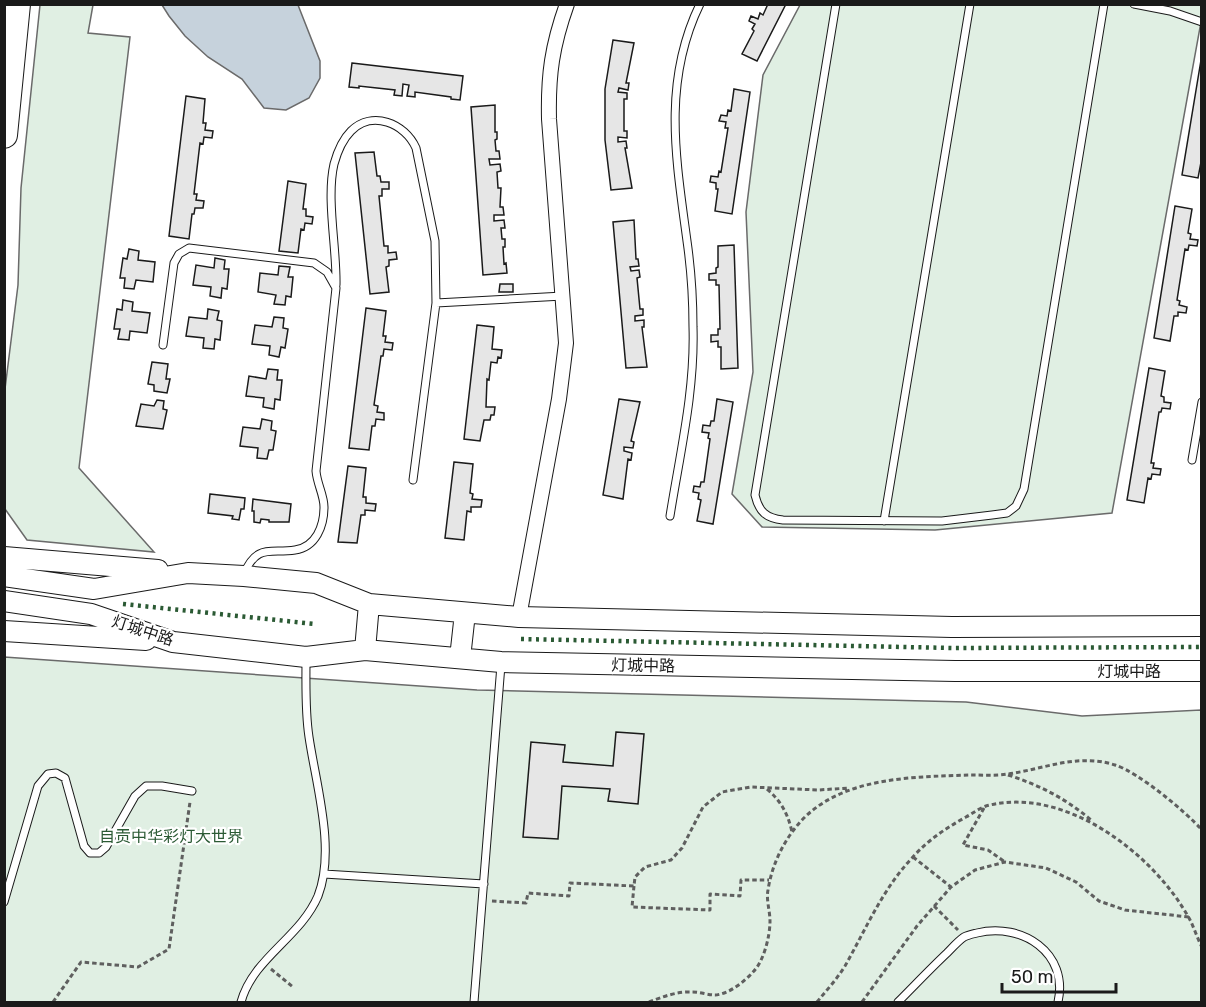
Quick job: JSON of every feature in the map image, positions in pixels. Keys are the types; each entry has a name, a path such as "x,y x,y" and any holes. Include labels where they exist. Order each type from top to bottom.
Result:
{"highway":[{"path":"4,135 17,4"}],"main road":[{"path":"4,557 316,583 369,604 519,617 952,627 1202,626"},
{"path":"4,576 94,589 188,573"},
{"name":"灯城中路","path":"4,601 91,614 173,642 306,657 364,650 501,662 943,671 1202,671"},
{"path":"364,650 369,604"},
{"path":"460,658 465,613"},
{"path":"4,631 173,642"}],"street":[{"path":"519,617 559,399 566,343 548,84 555,37 567,4"}],"lane":[{"path":"670,516 693,364 690,262 676,156 675,107 680,65 687,35 700,4"},
{"path":"836,4 754,495 758,507 765,516 774,519 942,521 1007,513 1017,506 1021,499 1104,4"},
{"path":"884,521 970,4"},
{"path":"1134,4 1170,10 1202,22"},
{"path":"244,576 256,556 270,551 302,548 315,539 321,528 324,499 316,471 336,288 332,180 334,166 337,153 351,130 364,124 380,121 395,124 412,139 416,148 435,241 436,303 413,480"},
{"path":"163,345 174,263 179,254 189,248 314,263 327,272 336,288"},
{"path":"436,303 563,296"},
{"path":"1192,460 1202,402"},
{"path":"241,1002 245,988 253,974 301,924 317,898 324,874 325,837 308,735 306,657"},
{"path":"474,1002 501,662"},
{"path":"4,902 38,786 48,774 56,773 65,778 84,846 90,853 99,853 106,847 135,796 146,786 192,791"},
{"path":"324,874 484,884"},
{"path":"898,1002 964,937 992,930 1013,932 1034,942 1050,955 1058,972 1061,989 1058,1002"}],"path":[{"path":"770,880 741,880 740,896 710,894 710,910 632,907 635,877 645,867 671,860 682,848 703,807 722,792 751,787 818,790 851,788 905,779 1006,775 1067,761 1091,761 1115,765 1138,776 1202,830"},
{"path":"1006,775 1037,785 1071,803 1094,824"},
{"path":"765,788 778,798 789,819 792,832"},
{"path":"649,1002 662,997 691,992 717,995 736,987 755,970 764,951 770,923 767,892 772,869 785,841 802,820 826,802 851,788"},
{"path":"53,1002 81,962 138,968 170,949 192,791"},
{"path":"817,1002 843,968 891,882 938,833 985,806 1016,802 1055,807 1094,824 1127,845 1162,880 1189,917 1202,947"},
{"path":"985,806 963,845 988,850 1005,862"},
{"path":"913,857 951,887"},
{"path":"862,1002 917,926 951,887 975,870 1005,862 1046,868 1076,882 1099,901 1125,910 1189,917"},
{"path":"483,900 526,903 528,893 569,896 570,883 634,886"},
{"path":"934,906 964,937"},
{"path":"263,963 293,987"}],"green space":[{"path":"40,5 93,5 88,33 130,37 79,468 154,552 27,540 5,509 4,397 18,285 21,188"},
{"path":"800,5 1201,5 1201,22 1112,513 935,530 762,527 732,494 753,372 746,212 763,75"},
{"name":"自贡中华彩灯大世界","path":"4,657 477,690 966,702 1082,716 1201,710 1201,1002 5,1002"}],"shaded area":[{"path":"162,5 298,5 320,61 320,78 309,98 286,110 264,108 242,79 208,57 185,36"}],"building":[{"path":"768,4 786,4 757,61 742,54 754,31 752,29 755,24 749,21 751,16 758,19 760,13 763,15"},
{"path":"613,40 634,43 626,83 629,83 628,90 619,88 618,92 627,93 627,99 624,99 624,131 627,131 627,138 618,137 618,142 626,141 627,148 625,148 632,188 611,190 605,140 605,89"},
{"path":"1202,54 1202,157 1198,178 1182,175"},
{"path":"352,63 463,76 460,100 415,92 415,97 407,96 409,85 403,84 402,96 394,95 395,90 349,87"},
{"path":"734,89 750,92 732,214 715,211 718,189 716,189 716,183 710,182 711,176 718,177 719,171 721,172 728,128 725,128 726,122 719,121 721,115 727,116 728,110 731,111"},
{"path":"186,96 205,99 203,123 206,123 205,130 213,131 212,138 204,137 203,144 200,143 194,194 197,194 196,200 204,201 203,208 195,208 192,214 189,239 169,236"},
{"path":"495,105 496,151 499,151 500,159 489,159 490,165 500,164 501,171 497,172 498,188 501,188 500,207 503,207 504,215 494,215 494,221 504,220 505,228 501,228 502,239 505,239 504,264 506,263 507,273 483,275 471,107"},
{"path":"374,152 377,176 380,176 381,182 389,182 389,189 382,189 382,196 379,196 384,246 388,246 388,253 396,252 397,259 389,260 389,266 386,267 389,292 370,294 355,153"},
{"path":"288,181 306,184 303,209 306,209 306,216 313,217 312,224 305,223 304,230 301,229 298,253 279,251"},
{"path":"1175,206 1192,209 1188,233 1191,234 1190,239 1198,240 1197,246 1189,245 1188,250 1185,249 1177,300 1180,301 1179,305 1187,307 1186,313 1178,312 1178,316 1174,316 1170,341 1154,338"},
{"path":"634,220 636,259 638,259 639,266 630,267 631,271 639,270 640,277 637,278 640,309 643,309 643,315 635,316 635,321 644,320 644,327 642,327 647,367 626,368 613,222"},
{"path":"734,245 738,368 721,369 721,347 718,347 718,341 711,342 711,335 718,335 718,329 720,329 719,285 716,285 716,280 709,280 709,274 716,273 718,267 718,246"},
{"path":"129,249 139,251 138,260 155,262 153,282 136,280 134,289 124,288 125,278 120,278 123,258 127,259"},
{"path":"215,258 225,260 224,269 229,269 227,289 222,288 221,298 210,296 211,287 193,285 196,265 214,268"},
{"path":"279,266 290,267 288,277 293,277 291,297 286,296 285,305 274,304 276,295 258,292 260,273 278,275"},
{"path":"500,284 513,284 513,292 499,292"},
{"path":"123,300 133,302 132,311 150,313 147,333 130,331 129,340 118,339 120,329 114,329 117,309 122,310"},
{"path":"366,308 386,311 383,336 386,336 385,342 393,343 392,350 384,349 383,356 381,356 374,405 378,406 377,412 384,413 384,420 376,419 375,426 372,426 369,450 349,448"},
{"path":"208,309 219,311 217,320 222,321 220,340 215,339 214,349 203,348 204,338 186,336 189,317 207,319"},
{"path":"274,317 284,318 283,328 288,329 285,348 281,347 279,357 269,355 270,346 252,344 255,325 272,327"},
{"path":"477,325 494,327 492,349 502,350 501,358 498,357 497,363 491,362 489,380 487,379 486,407 495,407 494,415 491,415 490,420 484,420 480,441 464,439"},
{"path":"152,362 168,364 166,379 170,379 167,393 154,391 154,385 148,384"},
{"path":"1149,368 1165,371 1161,396 1164,397 1164,402 1171,403 1170,409 1162,408 1159,412 1151,463 1154,463 1153,468 1161,469 1160,475 1152,474 1151,479 1148,478 1144,503 1127,500"},
{"path":"268,369 278,370 277,380 282,380 280,400 275,399 274,409 263,407 264,398 246,396 249,376 266,379"},
{"path":"619,399 640,402 631,441 634,442 633,448 624,447 624,451 632,453 631,460 628,459 623,499 603,495"},
{"path":"717,399 733,402 713,524 697,521 701,500 698,499 699,493 693,492 694,486 700,487 701,482 704,482 710,439 708,438 709,433 702,432 703,425 710,426 711,421 714,421"},
{"path":"157,400 164,401 163,409 167,410 163,429 136,426 141,404 154,406"},
{"path":"262,419 272,421 271,430 276,431 273,450 269,450 267,459 257,458 258,448 240,446 243,427 260,429"},
{"path":"454,462 473,464 470,493 473,494 472,499 482,500 481,507 471,507 471,512 467,511 464,540 445,538"},
{"path":"348,466 366,468 363,497 366,497 366,503 376,504 375,511 365,510 365,515 361,515 357,543 338,542"},
{"path":"210,494 245,498 244,509 241,509 239,520 232,519 233,516 208,513"},
{"path":"253,499 291,504 289,522 269,522 269,520 261,519 260,523 254,522"},
{"path":"616,732 644,734 638,804 608,801 610,789 562,786 558,839 523,837 531,742 565,745 563,762 613,766"}],"hedge":[{"path":"123,604 315,624"},
{"path":"521,639 952,648 1202,647"}]}
